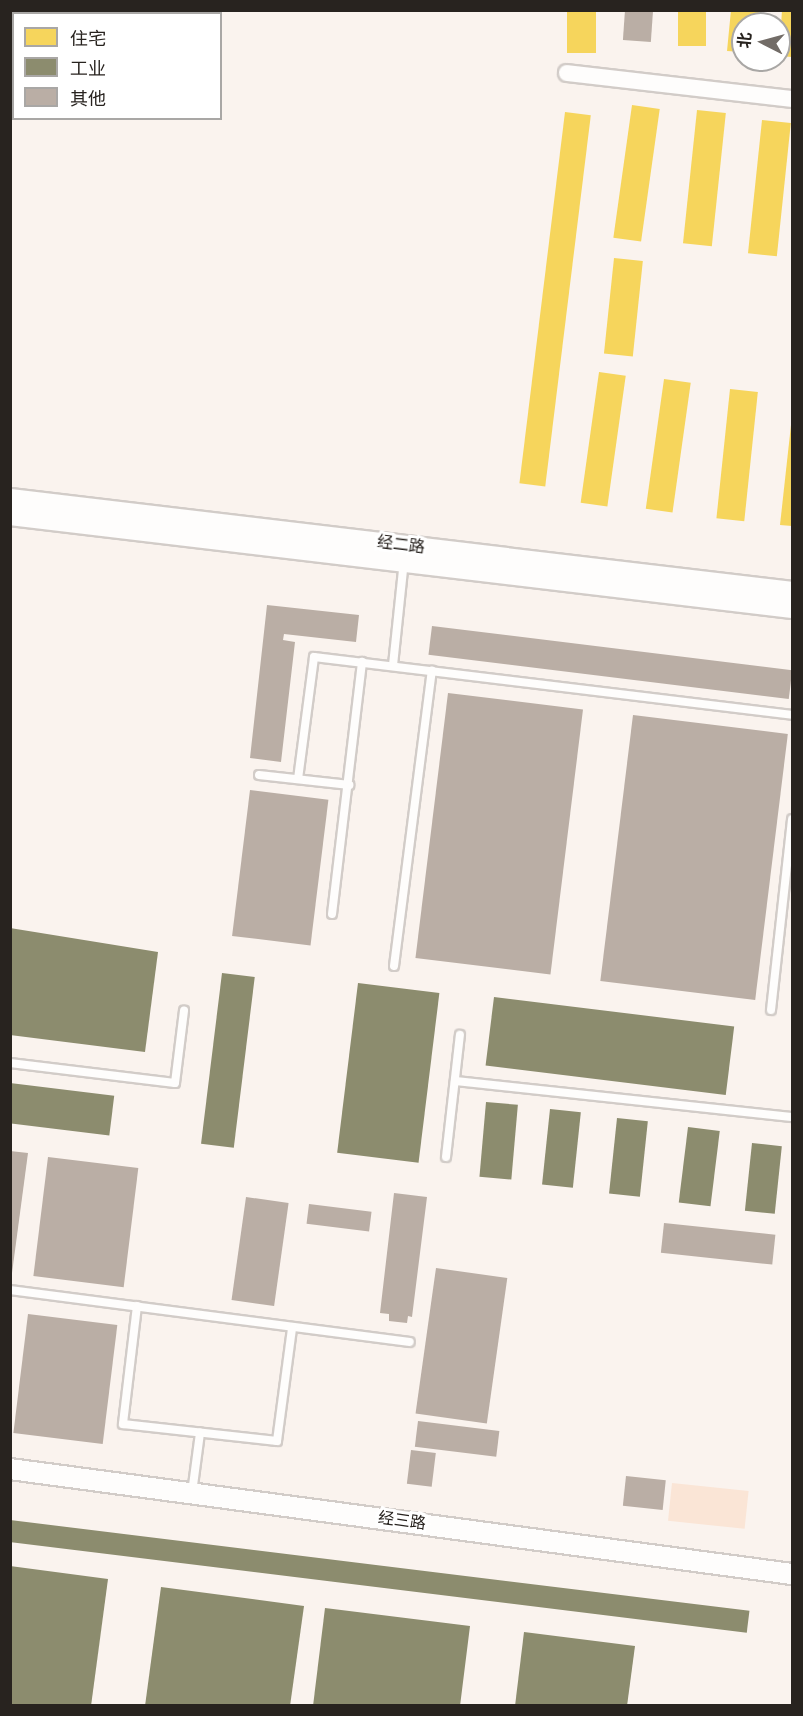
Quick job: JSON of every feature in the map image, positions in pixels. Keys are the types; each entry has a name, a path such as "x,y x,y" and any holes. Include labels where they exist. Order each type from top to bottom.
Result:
{"street":[{"path":"567,73 792,99"},
{"name":"经二路","path":"10,499 792,608"},
{"name":"经二路","path":"10,515 792,592"},
{"name":"经三路","path":"10,1469 792,1574"}],"lane":[{"path":"393,665 405,554"},
{"path":"298,779 314,657 792,715"},
{"path":"332,914 362,662"},
{"path":"394,966 432,670"},
{"path":"259,775 349,785"},
{"path":"771,1010 792,819"},
{"path":"10,1063 175,1083 184,1011"},
{"path":"446,1157 460,1035"},
{"path":"455,1082 792,1118"},
{"path":"10,1290 410,1342"},
{"path":"137,1306 123,1424 277,1441 292,1328"},
{"path":"192,1493 200,1433"}],"shaded area":[{"path":"672,1483 749,1491 745,1529 668,1521"}],"building: 住宅":[{"path":"567,10 596,10 596,53 567,53"},
{"path":"678,10 706,10 706,46 678,46"},
{"path":"731,10 759,10 759,12 731,12 731,51 727,51"},
{"path":"782,10 792,10 792,57 791,12 782,12"},
{"path":"632,105 660,109 641,242 613,238"},
{"path":"697,110 726,113 712,246 683,243"},
{"path":"565,112 591,115 545,486 519,483"},
{"path":"762,120 791,123 777,256 748,253"},
{"path":"614,258 643,261 633,357 604,353"},
{"path":"599,372 626,376 607,506 581,503"},
{"path":"664,379 691,383 673,512 646,509"},
{"path":"730,389 758,392 744,521 716,518"},
{"path":"792,425 792,526 780,525"}],"building: 工业":[{"path":"10,928 158,952 145,1052 10,1035"},
{"path":"222,973 255,977 234,1148 201,1144"},
{"path":"358,983 439,993 419,1163 337,1153"},
{"path":"494,997 734,1026 726,1095 486,1065"},
{"path":"10,1083 114,1096 109,1135 10,1123"},
{"path":"486,1102 518,1105 511,1180 479,1177"},
{"path":"550,1109 581,1112 573,1188 542,1185"},
{"path":"617,1118 648,1121 640,1197 609,1194"},
{"path":"688,1127 720,1131 710,1206 679,1202"},
{"path":"752,1143 782,1146 775,1214 745,1211"},
{"path":"10,1520 749,1611 747,1633 10,1542"},
{"path":"10,1566 108,1579 91,1706 10,1706"},
{"path":"161,1587 304,1606 290,1706 145,1706"},
{"path":"325,1608 470,1626 460,1706 313,1706"},
{"path":"524,1632 635,1646 627,1706 515,1706"}],"building: 其他":[{"path":"625,10 653,12 651,42 623,40"},
{"path":"267,605 359,615 356,642 284,634 283,640 295,642 281,762 250,758"},
{"path":"432,626 792,670 789,699 428,655"},
{"path":"448,693 583,710 550,975 415,958"},
{"path":"633,715 788,734 755,1000 600,981"},
{"path":"250,790 328,800 310,946 232,936"},
{"path":"10,1151 28,1153 12,1273 10,1273"},
{"path":"48,1157 138,1168 124,1287 33,1276"},
{"path":"394,1193 427,1197 412,1317 408,1316 407,1323 389,1321 389,1314 380,1313"},
{"path":"246,1197 289,1203 274,1306 232,1300"},
{"path":"309,1204 372,1212 369,1232 307,1224"},
{"path":"664,1223 775,1235 772,1265 661,1253"},
{"path":"436,1268 507,1278 487,1424 416,1414"},
{"path":"28,1314 117,1325 103,1444 13,1433"},
{"path":"418,1421 499,1431 496,1457 415,1447"},
{"path":"411,1450 436,1453 432,1487 407,1484"},
{"path":"626,1476 666,1480 663,1510 623,1506"}]}
